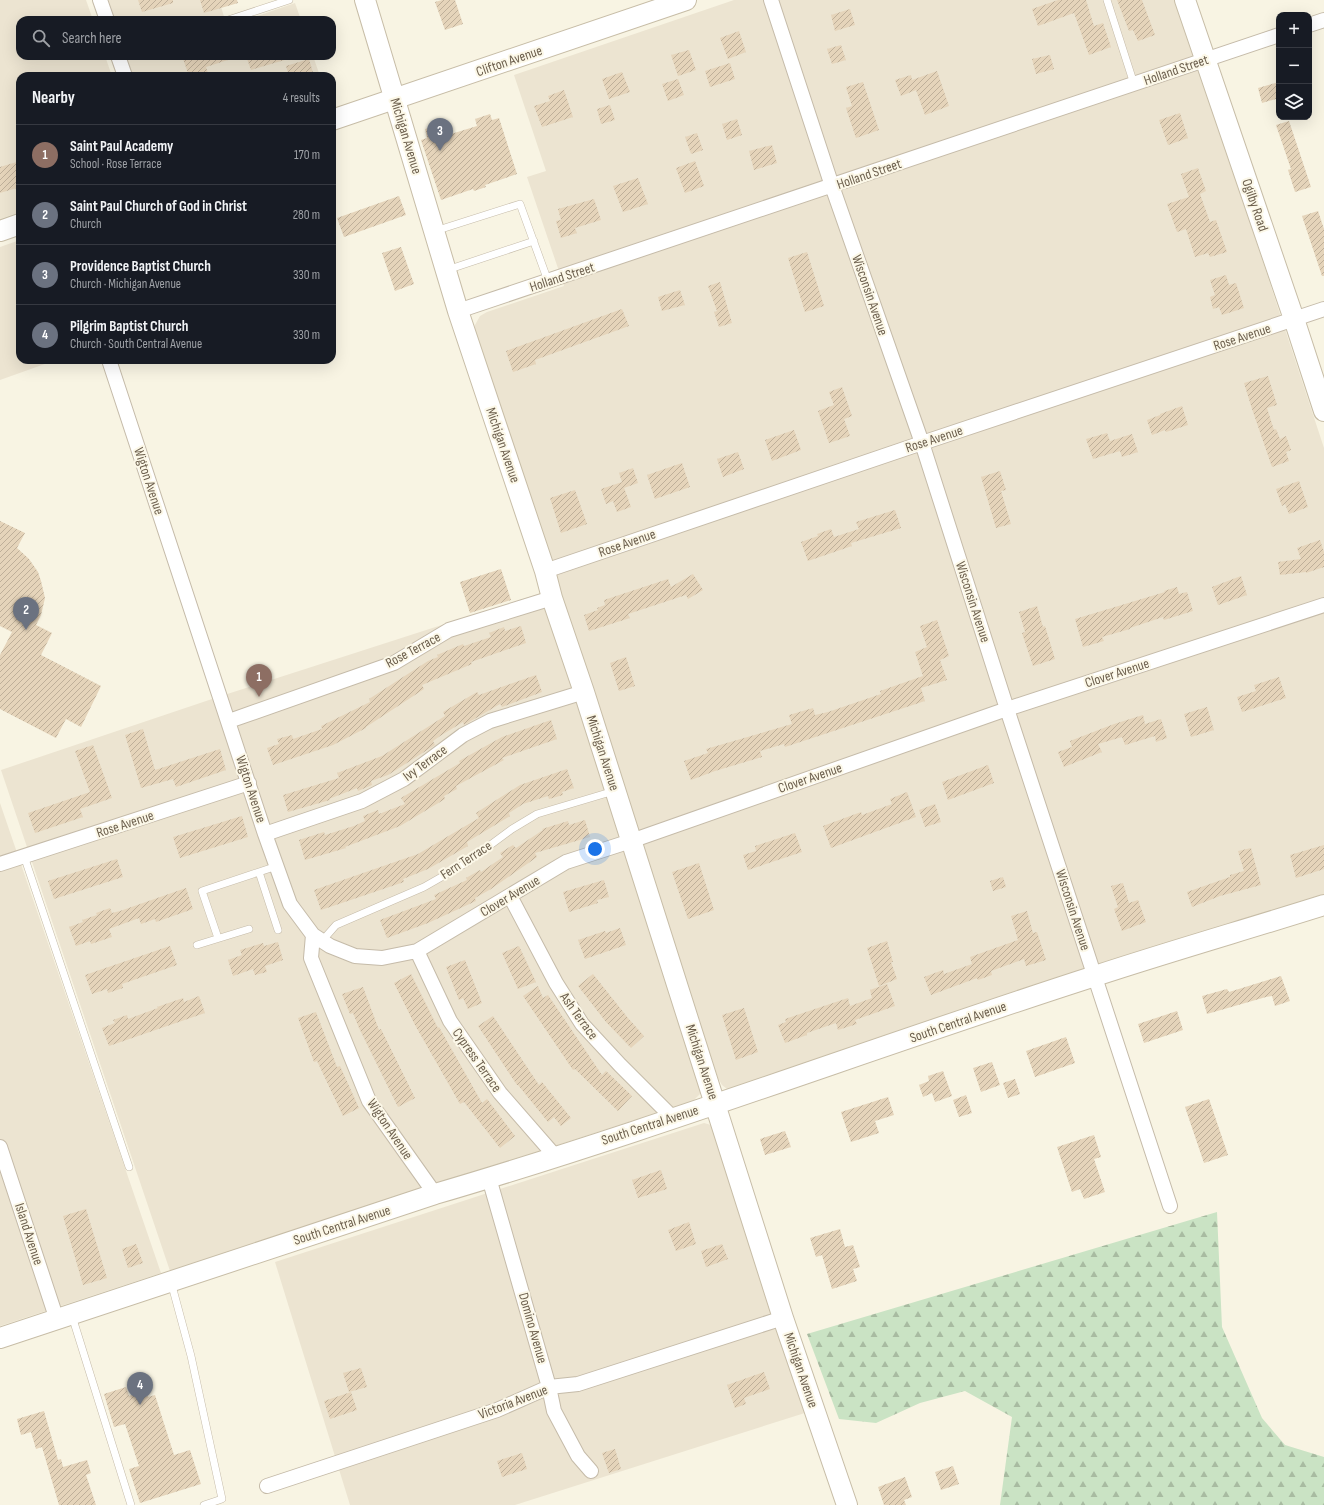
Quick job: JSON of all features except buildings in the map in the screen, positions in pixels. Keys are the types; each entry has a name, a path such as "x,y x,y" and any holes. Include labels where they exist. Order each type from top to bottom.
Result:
{"main road":[{"name":"Michigan Avenue","path":"365,0 458,311 545,570 552,598 584,692 783,1318 847,1505"},
{"name":"Clifton Avenue","path":"336,119 395,100 686,0"},
{"name":"Ogilby Road","path":"1185,0 1324,411"},
{"path":"0,231 16,225"},
{"name":"South Central Avenue","path":"0,1338 435,1194 673,1118 1095,976 1324,905"}],"street":[{"path":"100,0 105,16"},
{"name":"Wisconsin Avenue","path":"772,0 832,186 922,443 1007,709 1170,1206"},
{"path":"1312,24 1324,20"},
{"name":"Holland Street","path":"458,311 1276,36"},
{"path":"119,60 124,72"},
{"name":"Rose Avenue","path":"545,570 1324,309"},
{"name":"Wigton Avenue","path":"110,364 290,904 317,938 311,958 369,1101 435,1194"},
{"name":"Rose Terrace","path":"229,720 394,663 449,630 552,598"},
{"name":"Clover Avenue","path":"317,938 355,956 382,958 417,952 566,862 631,842 1007,709 1324,605"},
{"name":"Ivy Terrace","path":"266,834 362,801 404,779 463,735 490,721 584,692"},
{"name":"Rose Avenue","path":"0,864 249,783"},
{"name":"Ash Terrace","path":"510,896 556,983 582,1024 620,1065 673,1118"},
{"name":"Cypress Terrace","path":"417,952 450,1021 500,1093 555,1156"},
{"name":"Island Avenue","path":"0,1147 64,1318"},
{"name":"Domino Avenue","path":"489,1178 549,1387 554,1411 578,1456 591,1471"},
{"name":"Victoria Avenue","path":"267,1486 497,1410 549,1387 578,1384 783,1318"}],"lane":[{"path":"240,16 289,0"},
{"path":"1107,0 1134,84"},
{"path":"435,231 520,204 548,281"},
{"path":"446,270 534,241"},
{"name":"Fern Terrace","path":"317,938 336,925 424,887 466,863 512,829 538,814 615,791"},
{"path":"24,856 129,1167"},
{"path":"218,938 202,891 277,866"},
{"path":"259,872 278,930"},
{"path":"197,945 249,929"},
{"path":"171,1282 191,1356 222,1499 204,1505"},
{"path":"64,1318 131,1505"}],"shaded area":[{"path":"0,0 86,0 92,16 16,16 16,60 106,60 111,72 16,72 16,213 0,219"},
{"path":"108,0 219,0 224,16 113,16"},
{"path":"734,0 1177,0 1324,448 1324,901 733,1090 727,1089 722,1085 718,1078 474,336 475,325 480,316 487,312 564,286 527,177 546,171 514,75"},
{"path":"295,3 300,16 258,16"},
{"path":"127,60 314,60 319,72 132,72"},
{"path":"16,241 16,364 45,364 0,380 0,247"},
{"path":"541,593 701,1087 701,1093 693,1101 170,1271 1,770 215,698"},
{"path":"0,803 161,1273 0,1326"},
{"path":"704,1123 711,1125 715,1130 808,1412 515,1505 350,1505 275,1262"}],"green space":[{"path":"1217,1212 1222,1327 1262,1418 1285,1445 1324,1457 1324,1505 1000,1505 1012,1417 965,1391 920,1403 876,1423 839,1419 807,1334"}],"place":[{"name":"Providence Baptist Church","path":"440,151"},
{"name":"Saint Paul Church of God in Christ","path":"26,630"},
{"name":"Saint Paul Academy","path":"259,697"},
{"name":"Pilgrim Baptist Church","path":"140,1405"}]}
